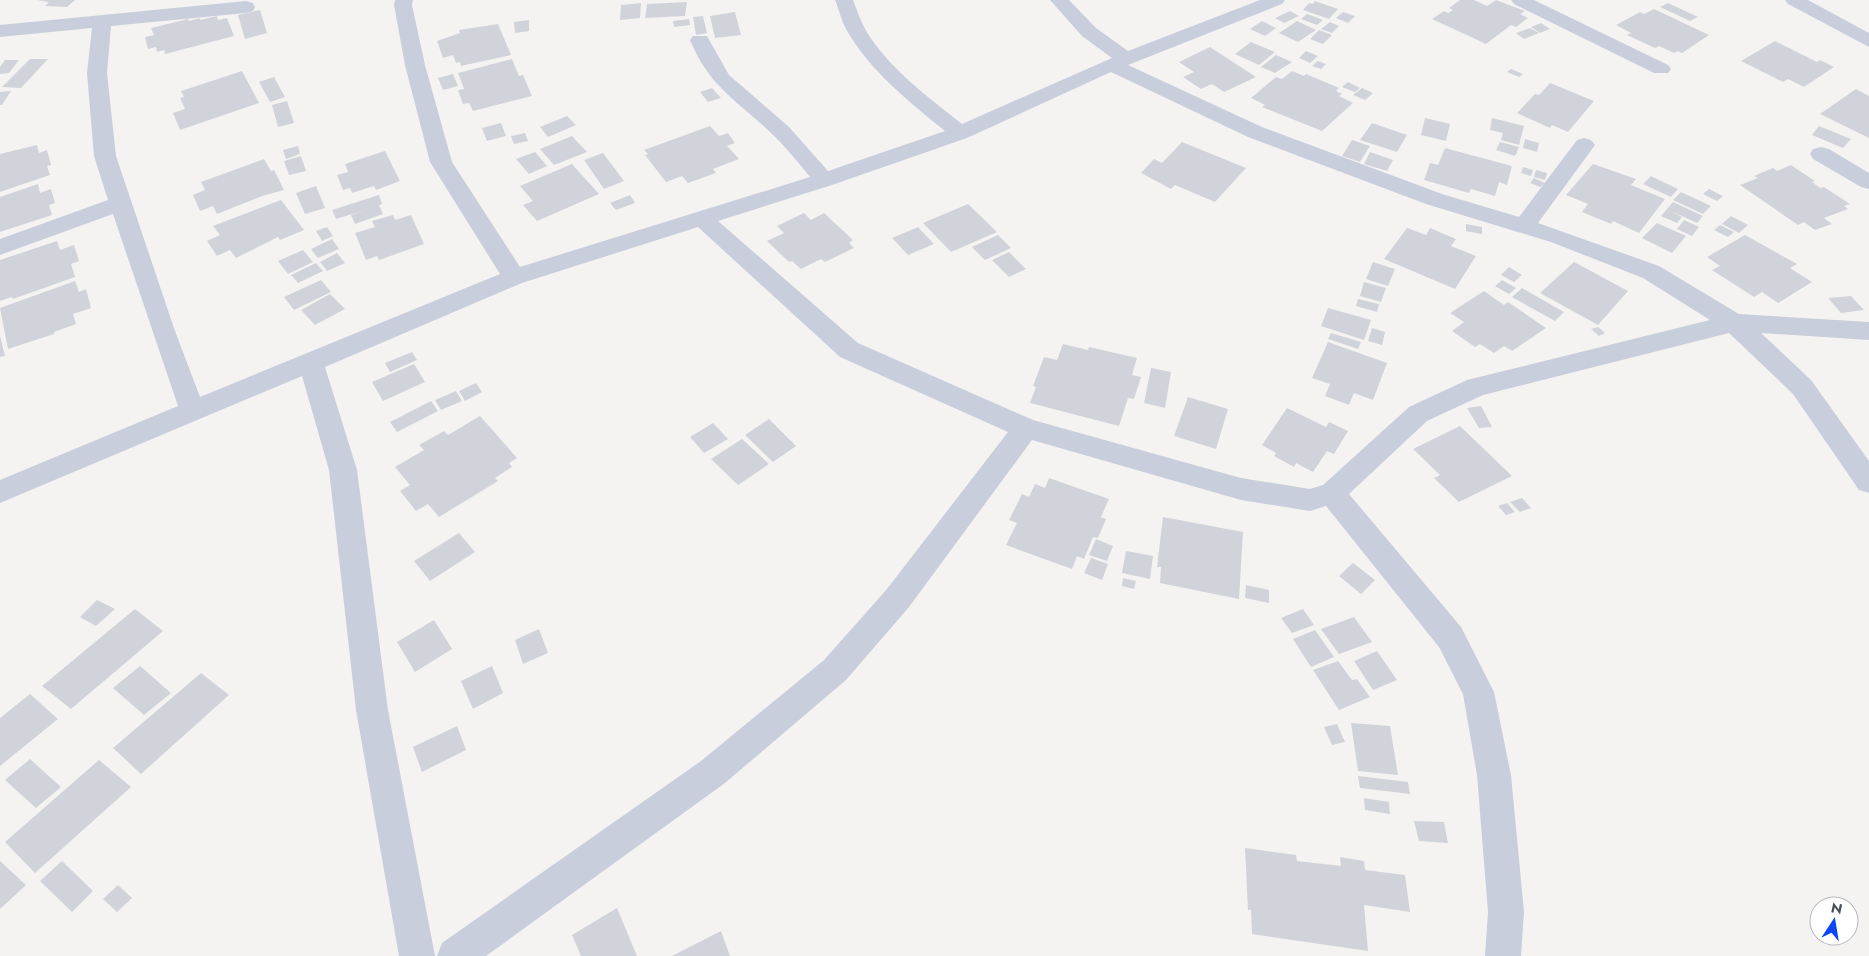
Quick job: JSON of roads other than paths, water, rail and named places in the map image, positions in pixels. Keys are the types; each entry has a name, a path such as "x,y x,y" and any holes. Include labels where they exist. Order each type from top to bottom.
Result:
{"street":[{"path":"404,0 403,5 415,66 441,162 514,277"},
{"path":"844,0 855,29 880,63 920,101 960,133"},
{"path":"1059,0 1119,62 1255,132 1434,199 1559,237 1651,272 1734,323 1802,387 1869,482"},
{"path":"0,492 514,277 824,180 960,133 1119,62 1276,0"},
{"path":"1520,0 1661,69"},
{"path":"1794,0 1869,41"},
{"path":"0,31 246,7"},
{"path":"102,21 97,73 105,156 163,331 193,412"},
{"path":"700,40 708,62 725,84 776,126 824,180"},
{"path":"1524,226 1584,146"},
{"path":"1822,154 1869,182"},
{"path":"0,248 121,203"},
{"path":"702,218 849,350 1026,428 1241,489 1310,500 1332,493 1418,414 1476,387 1734,323 1869,331"},
{"path":"311,363 343,470 372,710 417,956"},
{"path":"455,956 713,772 835,670 898,598 1026,428"},
{"path":"1332,493 1450,637 1478,692 1494,775 1506,912 1503,956"}]}
